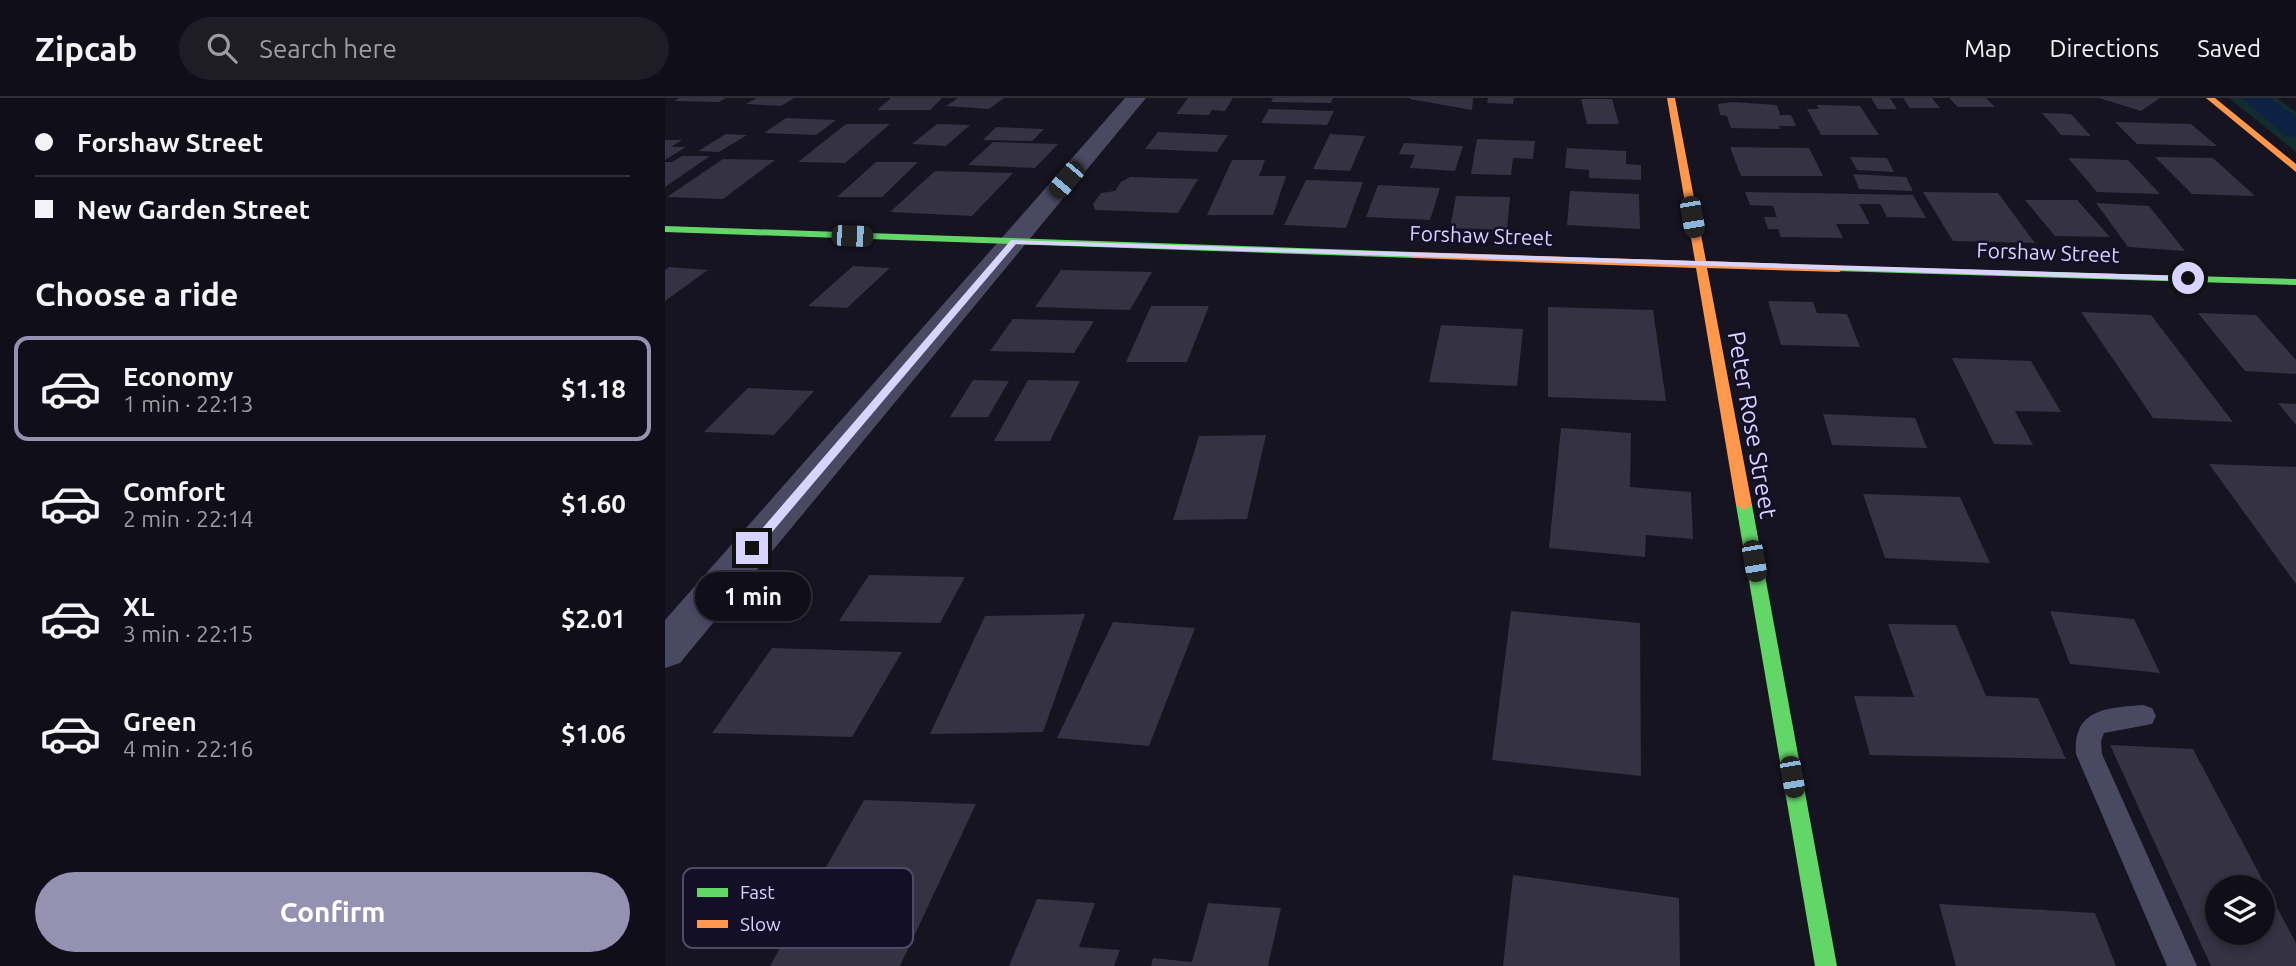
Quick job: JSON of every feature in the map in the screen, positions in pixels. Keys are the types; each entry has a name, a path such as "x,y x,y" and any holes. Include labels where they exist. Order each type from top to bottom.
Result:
{"street":[{"path":"665,650 1136,98"},
{"name":"Peter Rose Street","path":"1671,98 1826,966"},
{"path":"2210,98 2296,169"},
{"name":"Forshaw Street","path":"665,229 1701,265 2296,282"}],"lane":[{"path":"2143,716 2104,720 2092,728 2086,740 2089,754 2182,966"}],"green space":[{"path":"2229,98 2277,98 2296,112 2296,152"}],"building":[{"path":"679,98 726,98 719,102 674,101"},
{"path":"757,98 794,98 781,106 746,104"},
{"path":"891,98 942,98 930,110 877,110"},
{"path":"958,98 1004,98 989,109 946,106"},
{"path":"1188,98 1233,98 1225,111 1212,110 1209,115 1176,114"},
{"path":"1273,98 1333,98 1331,103 1271,102"},
{"path":"1473,98 1472,110 1410,99"},
{"path":"1488,98 1514,98 1513,104 1487,103"},
{"path":"1871,98 1890,98 1897,109 1878,109"},
{"path":"1903,98 1932,98 1940,108 1910,108"},
{"path":"1949,98 1986,98 1995,107 1958,107"},
{"path":"2099,98 2160,98 2141,111"},
{"path":"1581,99 1612,99 1619,124 1587,124"},
{"path":"1732,102 1777,105 1780,115 1791,115 1796,126 1779,126 1780,129 1731,128 1727,116 1720,115 1718,104"},
{"path":"1817,105 1860,106 1879,135 1821,135 1807,109 1819,109"},
{"path":"1269,109 1334,111 1327,125 1261,123"},
{"path":"2042,113 2071,114 2091,136 2061,135"},
{"path":"786,118 836,120 816,135 764,133"},
{"path":"2115,122 2191,124 2217,146 2137,144"},
{"path":"846,124 890,124 845,163 798,162"},
{"path":"937,124 970,125 946,146 912,144"},
{"path":"996,127 1044,129 1032,141 983,140"},
{"path":"1158,132 1228,135 1217,152 1145,149"},
{"path":"726,134 747,135 719,152 698,151"},
{"path":"1330,134 1365,136 1350,171 1313,169"},
{"path":"1477,139 1535,141 1533,159 1513,158 1511,175 1471,174"},
{"path":"665,140 682,140 671,147 686,147 665,160"},
{"path":"993,142 1058,144 1035,168 968,165"},
{"path":"1404,143 1463,146 1455,171 1410,168 1415,155 1399,154"},
{"path":"1730,147 1809,148 1823,176 1741,176"},
{"path":"1567,148 1626,151 1626,164 1641,165 1641,180 1589,178 1589,170 1565,168"},
{"path":"682,156 710,156 665,187 665,162 672,162"},
{"path":"1850,157 1887,158 1894,172 1857,170"},
{"path":"2155,157 2213,158 2255,196 2192,194"},
{"path":"2068,158 2128,160 2160,194 2097,192"},
{"path":"723,159 775,160 723,199 667,197"},
{"path":"1232,160 1265,160 1259,176 1286,176 1273,215 1207,215"},
{"path":"876,162 918,162 882,197 837,197"},
{"path":"935,171 1013,173 972,216 890,212"},
{"path":"1853,174 1906,177 1913,191 1859,189"},
{"path":"1130,177 1198,179 1178,213 1095,210 1093,204 1101,193 1115,191 1121,182"},
{"path":"1306,180 1363,182 1346,228 1284,225"},
{"path":"1378,185 1440,188 1430,220 1366,217"},
{"path":"1570,191 1639,194 1640,229 1567,225"},
{"path":"1745,192 1913,195 1926,218 1887,217 1880,204 1859,204 1870,224 1836,224 1843,238 1781,237 1778,229 1768,229 1764,217 1777,217 1773,206 1750,205"},
{"path":"1923,192 1998,193 2035,243 1953,241"},
{"path":"1456,196 1510,197 1507,230 1450,228"},
{"path":"2025,200 2077,200 2110,237 2055,236"},
{"path":"2096,203 2149,206 2185,251 2128,247"},
{"path":"853,266 890,268 847,308 808,306"},
{"path":"669,267 708,270 665,301 665,270"},
{"path":"1061,270 1152,272 1130,310 1035,307"},
{"path":"1768,301 1813,302 1817,313 1847,314 1860,347 1781,345"},
{"path":"1151,306 1209,306 1187,362 1126,362"},
{"path":"1548,307 1653,310 1666,401 1548,397"},
{"path":"2081,312 2151,315 2233,422 2153,418"},
{"path":"2198,313 2256,315 2296,360 2296,374 2245,371"},
{"path":"1013,319 1094,321 1074,353 990,351"},
{"path":"1441,325 1523,329 1517,386 1429,382"},
{"path":"1952,358 2031,361 2061,412 2015,411 2033,445 1994,444"},
{"path":"973,380 1009,381 988,417 950,417"},
{"path":"1028,380 1080,381 1050,441 994,441"},
{"path":"748,388 814,391 774,435 704,432"},
{"path":"2278,403 2296,404 2296,425"},
{"path":"1823,414 1915,418 1927,448 1832,445"},
{"path":"1561,428 1631,433 1630,487 1691,492 1693,539 1646,535 1645,557 1549,548"},
{"path":"1266,435 1247,519 1173,520 1199,436"},
{"path":"2209,464 2296,467 2296,584"},
{"path":"1863,494 1960,497 1990,563 1885,558"},
{"path":"869,575 965,577 940,623 839,621"},
{"path":"1511,611 1640,623 1641,776 1492,760"},
{"path":"2050,611 2134,619 2160,673 2070,664"},
{"path":"1085,614 1043,732 930,734 985,616"},
{"path":"1113,622 1195,628 1149,746 1057,738"},
{"path":"1888,624 1956,625 1986,696 2038,698 2066,759 1870,755 1854,696 1914,697"},
{"path":"772,648 902,652 852,737 712,733"},
{"path":"2110,745 2193,749 2260,875 2205,875 2205,945 2275,945 2275,903 2296,943 2296,966 2211,966"},
{"path":"864,800 976,804 913,938 913,868 825,868"},
{"path":"1513,875 1679,898 1680,966 1503,966"},
{"path":"1037,899 1095,903 1079,947 1120,950 1114,966 1009,966"},
{"path":"1208,903 1281,908 1268,966 1151,966 1153,958 1192,962"},
{"path":"1939,904 2095,913 2116,966 1956,966"},
{"path":"780,948 908,948 900,966 770,966"}],"waterway":[{"path":"2254,98 2296,130"}],"traffic: fast":[{"path":"665,229 1414,255"},
{"path":"1839,269 2296,282"},
{"path":"1744,505 1826,966"}],"traffic: slow":[{"path":"1671,98 1744,505"},
{"path":"2210,98 2296,169"},
{"path":"1414,255 1839,269"}],"route":[{"path":"752,548 1014,241 2188,278"}]}
